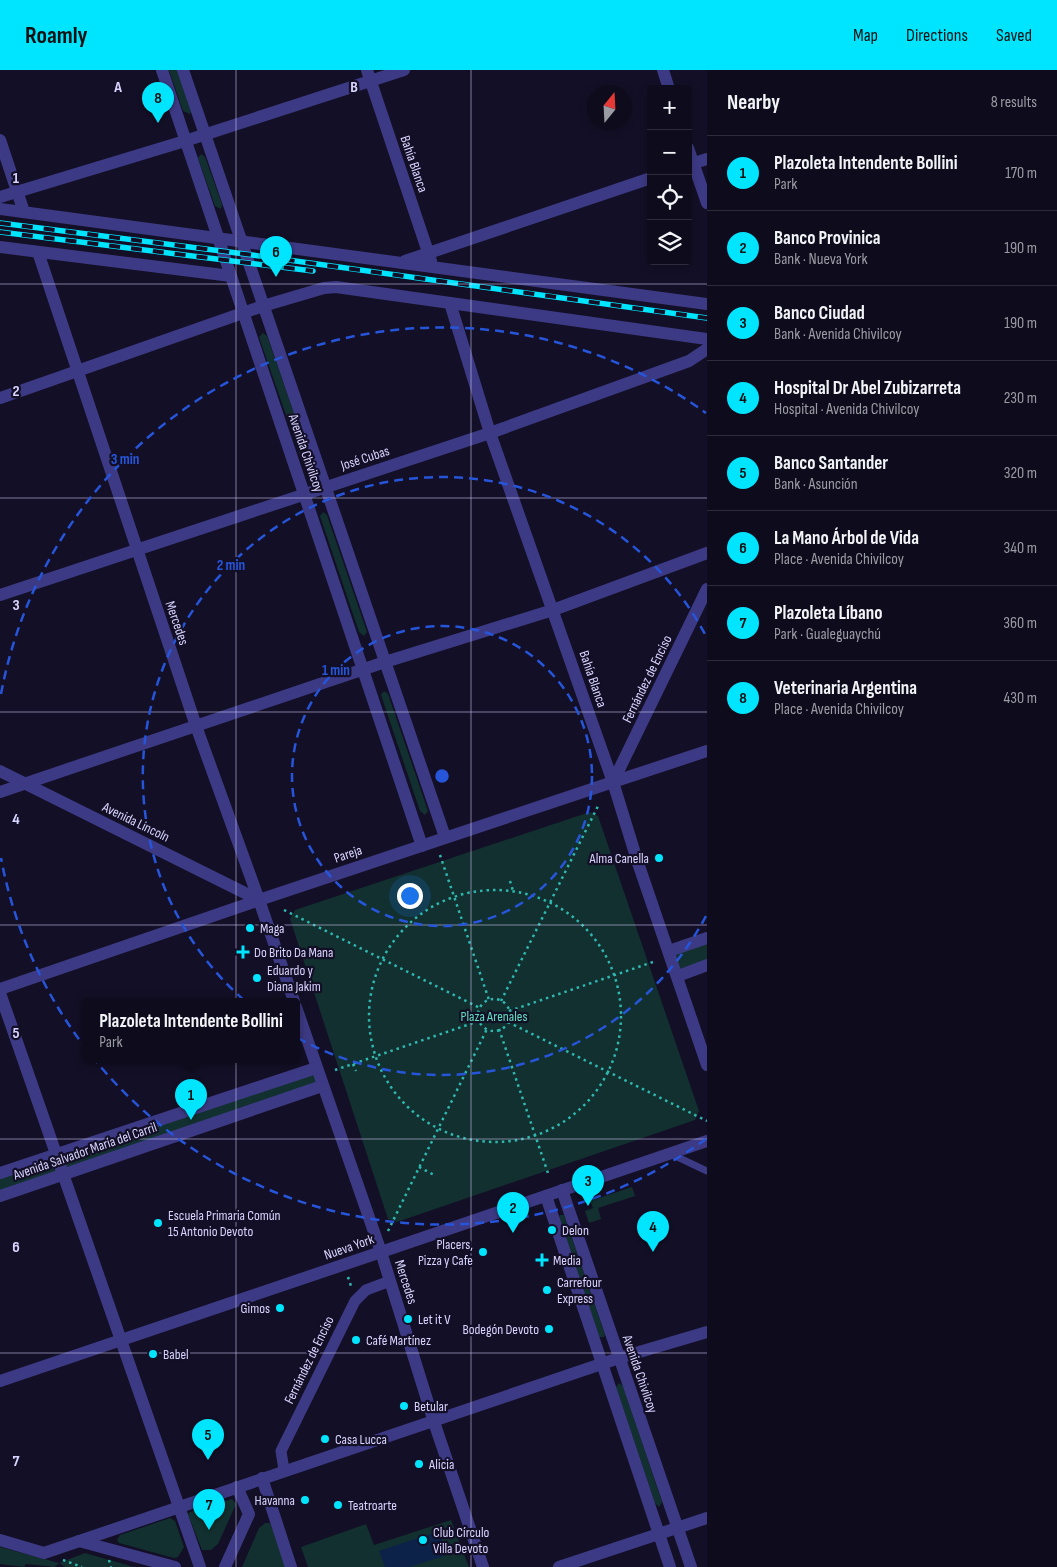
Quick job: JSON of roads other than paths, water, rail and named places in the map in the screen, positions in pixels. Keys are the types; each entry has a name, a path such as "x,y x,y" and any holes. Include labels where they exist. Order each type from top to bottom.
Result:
{"street":[{"name":"Avenida Chivilcoy","path":"162,70 361,670 422,846"},
{"name":"Avenida Chivilcoy","path":"183,70 445,837"},
{"path":"0,197 186,140 368,76 404,70"},
{"path":"663,70 668,85"},
{"name":"Bahía Blanca","path":"368,76 434,268"},
{"path":"0,140 24,212"},
{"path":"692,164 707,159"},
{"path":"692,166 707,203"},
{"path":"401,262 647,179"},
{"path":"0,209 707,304"},
{"path":"0,247 231,276"},
{"name":"Mercedes","path":"38,252 79,370 196,726 293,998"},
{"path":"0,398 263,306 324,288 336,287 707,339"},
{"name":"Bahía Blanca","path":"450,303 490,433 613,782 637,860 707,1065"},
{"name":"José Cubas","path":"0,595 490,433 689,361 707,349"},
{"path":"0,792 361,670 553,610 707,553"},
{"name":"Fernández de Enciso","path":"613,782 707,589"},
{"name":"Pareja","path":"0,991 259,900 707,751"},
{"name":"Avenida Lincoln","path":"0,771 259,900"},
{"path":"669,951 707,938"},
{"path":"678,976 707,965"},
{"path":"0,991 200,1567"},
{"name":"Mercedes","path":"300,1019 381,1252 434,1422 483,1567"},
{"name":"Avenida Salvador María del Carril","path":"0,1173 316,1068"},
{"name":"Avenida Salvador María del Carril","path":"0,1196 322,1086"},
{"name":"Nueva York","path":"0,1381 707,1141"},
{"name":"Avenida Chivilcoy","path":"562,1190 691,1567"},
{"path":"546,1196 670,1567"},
{"name":"Fernández de Enciso","path":"284,1470 281,1451 355,1301 366,1290 390,1281"},
{"path":"0,1540 44,1553 284,1470 434,1422 619,1358 707,1332"},
{"path":"262,1478 291,1567"},
{"path":"225,1567 249,1514 237,1487"},
{"path":"559,1567 707,1518"},
{"path":"79,1541 175,1567"}],"lane":[{"path":"669,1153 707,1171"}],"water":[{"path":"439,1531 447,1555 409,1567 385,1567 379,1551"}],"railway":[{"path":"0,223 245,254 707,318"},
{"path":"0,232 313,271"}],"place":[{"name":"Veterinaria Argentina","path":"158,123"},
{"name":"La Mano Árbol de Vida","path":"276,277"},
{"name":"Alma Canella","path":"659,858"},
{"name":"Maga","path":"250,928"},
{"name":"Do Brito Da Mana","path":"243,952"},
{"name":"Eduardo y Diana Jakim","path":"257,978"},
{"name":"Plazoleta Intendente Bollini","path":"191,1120"},
{"name":"Banco Ciudad","path":"588,1206"},
{"name":"Escuela Primaria Común 15 Antonio Devoto","path":"158,1223"},
{"name":"Delon","path":"552,1230"},
{"name":"Banco Provinica","path":"513,1233"},
{"name":"Placers, Pizza y Cafe","path":"483,1252"},
{"name":"Hospital Dr Abel Zubizarreta","path":"653,1252"},
{"name":"Media","path":"542,1260"},
{"name":"Carrefour Express","path":"547,1290"},
{"name":"Gimos","path":"280,1308"},
{"name":"Let it V","path":"408,1319"},
{"name":"Bodegón Devoto","path":"549,1329"},
{"name":"Café Martínez","path":"356,1340"},
{"name":"Babel","path":"153,1354"},
{"name":"Betular","path":"404,1406"},
{"name":"Casa Lucca","path":"325,1439"},
{"name":"Banco Santander","path":"208,1460"},
{"name":"Alicia","path":"419,1464"},
{"name":"Havanna","path":"305,1500"},
{"name":"Teatroarte","path":"338,1505"},
{"name":"Plazoleta Líbano","path":"209,1530"},
{"name":"Club Círculo Villa Devoto","path":"423,1540"}],"park label":[{"name":"Plaza Arenales","path":"494,1016"}]}
